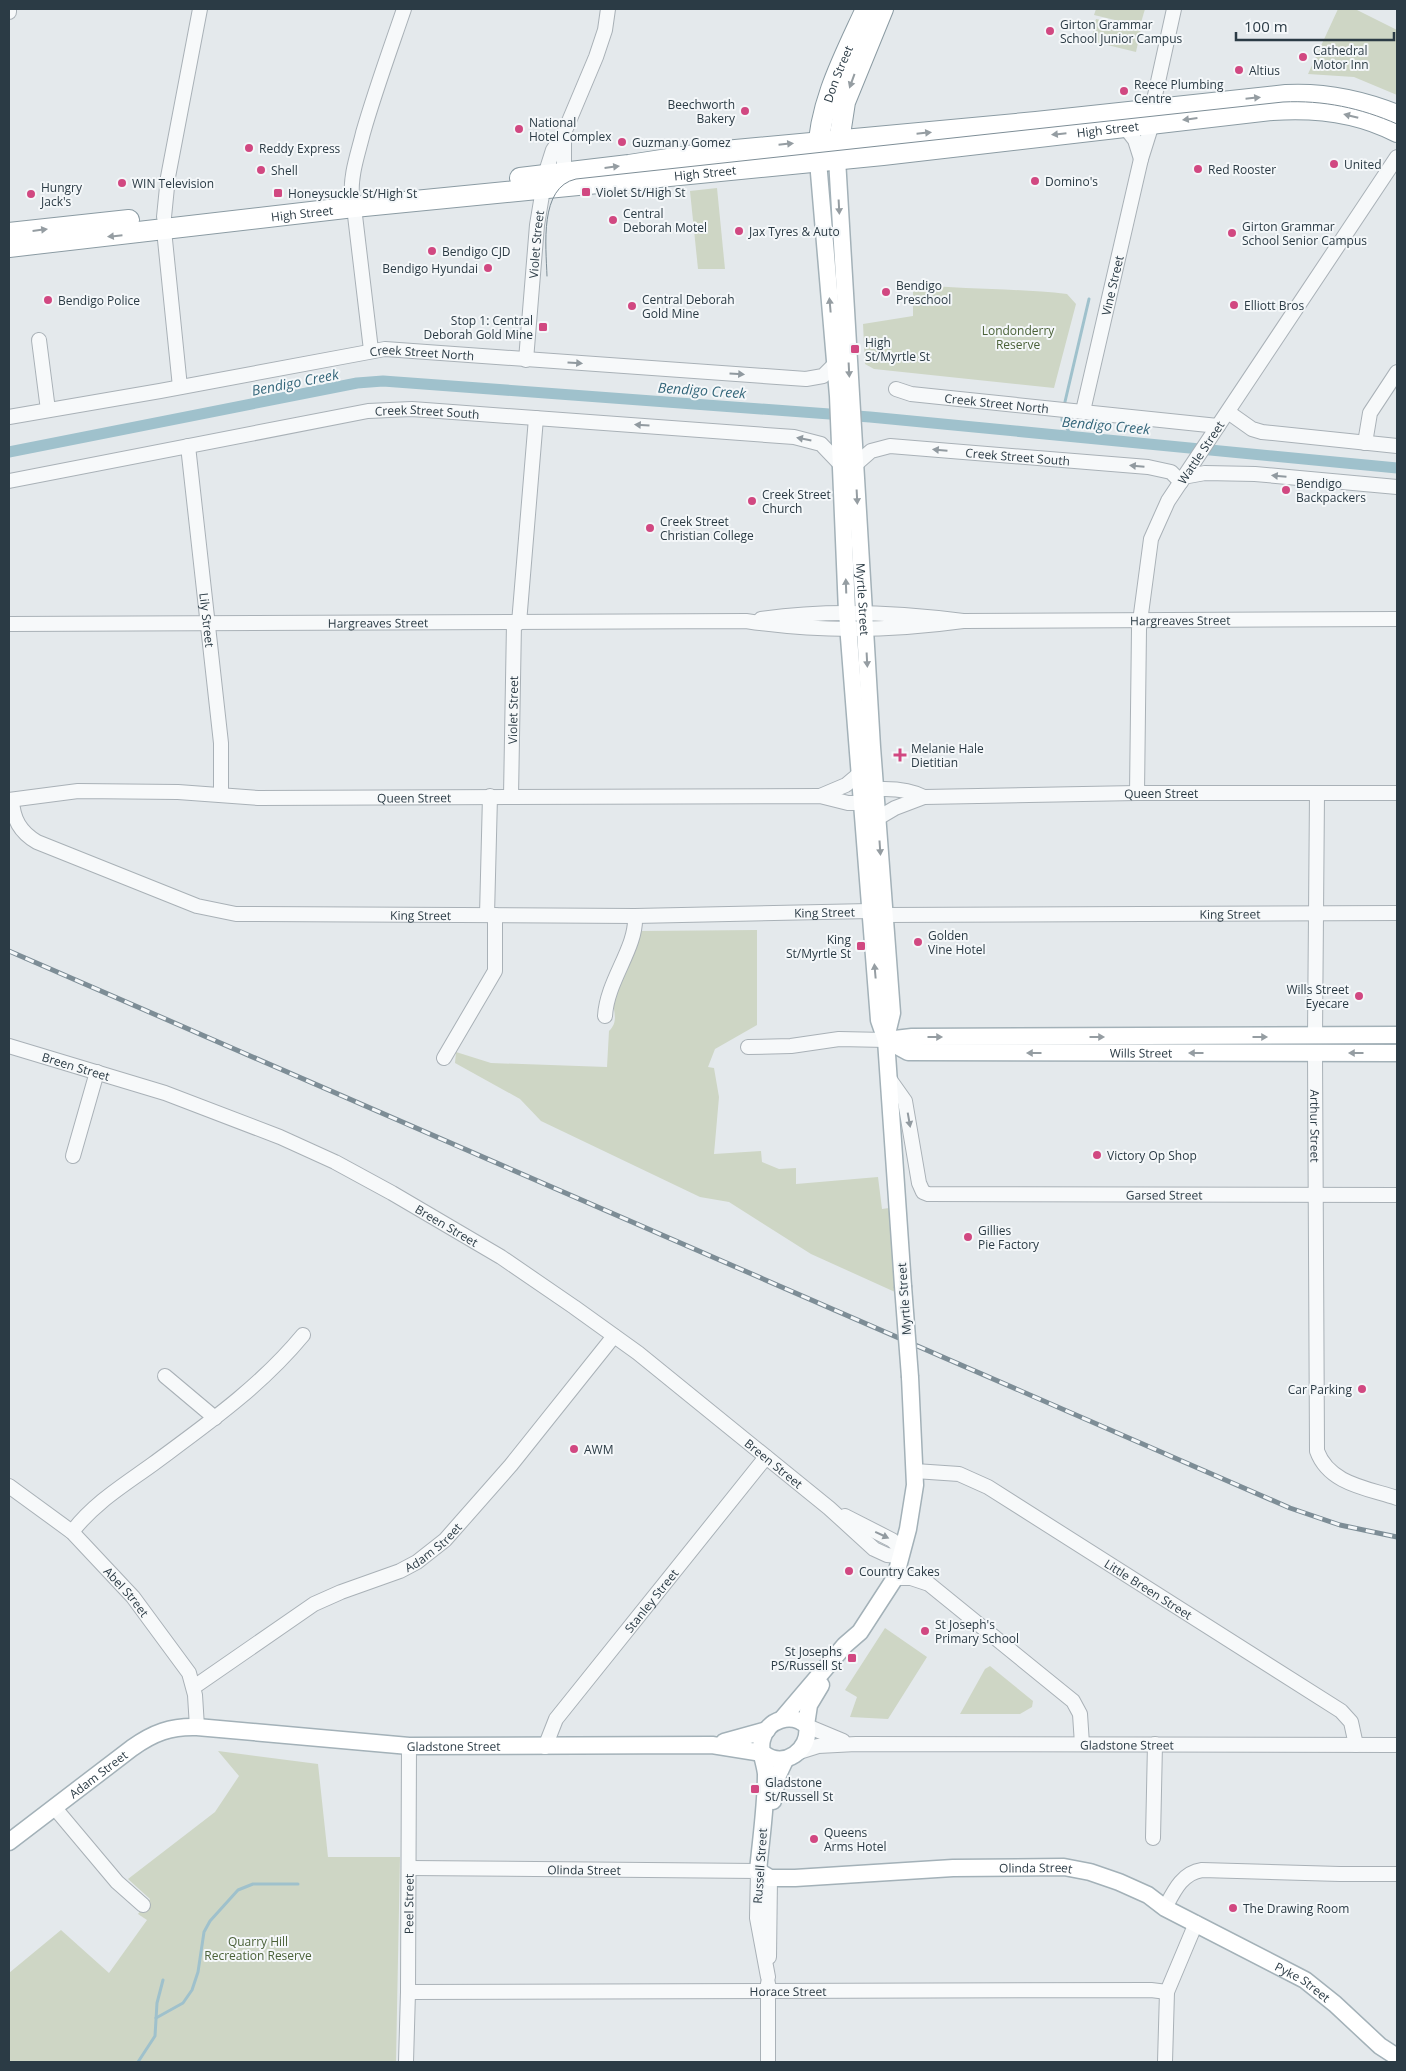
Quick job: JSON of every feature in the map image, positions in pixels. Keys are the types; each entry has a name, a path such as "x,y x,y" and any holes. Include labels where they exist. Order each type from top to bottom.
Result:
{"highway":[{"name":"Don Street","path":"828,150 820,127 833,84 866,9"},
{"name":"Don Street","path":"828,150 849,90 883,9"},
{"name":"High Street","path":"9,247 164,224 353,202 1152,116 1230,114 1296,102 1344,99 1397,115"},
{"name":"High Street","path":"1296,102 1349,115 1397,132"},
{"name":"High Street","path":"828,150 1125,126 1152,116"},
{"name":"High Street","path":"9,233 164,224"}],"main road":[{"name":"Myrtle Street","path":"828,150 835,364 844,396"},
{"name":"Myrtle Street","path":"782,1719 845,1645 860,1632 895,1578 912,1511 915,1471 886,1040 879,1020 877,913 870,801 866,629 848,466 828,150"},
{"name":"Myrtle Street","path":"848,466 847,612 859,774 870,801"},
{"name":"Arthur Street","path":"1315,1036 1315,1052"},
{"name":"Wills Street","path":"886,1040 912,1037 1397,1036"},
{"name":"Wills Street","path":"886,1040 908,1052 1397,1053"},
{"name":"Myrtle Street","path":"806,1726 809,1705 845,1645 851,1627 901,1552"},
{"path":"794,1718 806,1726 807,1740 792,1756 772,1759 763,1754 762,1738 767,1730 782,1719 794,1718"},
{"name":"Adam Street","path":"9,1842 154,1734 170,1728 197,1728"},
{"name":"Gladstone Street","path":"197,1728 409,1746 712,1745 763,1754"},
{"name":"Gladstone Street","path":"712,1745 767,1730"},
{"name":"Russell Street","path":"763,1754 766,1872"},
{"name":"Russell Street","path":"766,1872 773,1801 778,1776 792,1756"},
{"name":"Olinda Street","path":"766,1872 797,1867 856,1873 898,1872 1063,1876 1099,1884 1144,1903 1165,1908"},
{"name":"Pyke Street","path":"1165,1908 1305,1980 1335,2004 1380,2046 1397,2058"},
{"name":"Pyke Street","path":"1196,1923 1256,1945 1306,1970 1336,1993 1385,2038 1397,2053"}],"street":[{"path":"180,387 164,224 165,193 200,9"},
{"path":"371,350 351,182 358,154 404,9"},
{"name":"Violet Street","path":"526,360 537,225 554,181 553,150 564,133 601,42 608,9"},
{"name":"Vine Street","path":"1083,411 1152,116 1174,9"},
{"path":"1125,126 1135,140 1141,159"},
{"name":"Wattle Street","path":"1137,793 1138,642 1151,539 1160,516 1214,431 1397,158"},
{"path":"39,340 48,410"},
{"name":"Creek Street North","path":"9,417 384,349 806,379 823,376 835,364"},
{"path":"1365,443 1370,413 1397,372"},
{"name":"Creek Street North","path":"896,389 911,394 1083,411 1214,431"},
{"name":"Creek Street South","path":"9,481 374,410 412,409 794,437 821,444 848,466 871,451 890,446 1148,467 1170,472 1182,480"},
{"path":"1228,412 1252,429 1262,432 1397,446"},
{"name":"Violet Street","path":"511,796 516,623 536,418"},
{"name":"Lily Street","path":"188,446 206,624 221,743 221,795"},
{"path":"1182,480 1205,473 1255,474 1397,487"},
{"name":"Hargreaves Street","path":"746,622 794,614 847,612 963,621 1397,619"},
{"name":"Hargreaves Street","path":"9,624 746,622 794,628 866,629 933,625 963,621"},
{"name":"Queen Street","path":"820,796 846,785 859,774"},
{"name":"Queen Street","path":"10,800 78,791 221,795 258,798 820,796 848,804 915,793 924,797"},
{"name":"Queen Street","path":"870,801 893,809 924,797 1137,793 1397,793"},
{"name":"Arthur Street","path":"1315,1036 1317,794"},
{"path":"444,1058 495,971 491,915 490,796"},
{"name":"King Street","path":"10,800 19,826 37,842 181,900 215,911 254,916 1397,912"},
{"path":"605,1016 609,990 633,934 635,916"},
{"name":"Wills Street","path":"748,1047 791,1046 839,1039 886,1040"},
{"name":"Breen Street","path":"9,1046 165,1092 280,1136 335,1162 494,1252 614,1336 829,1508 892,1540 901,1552"},
{"name":"Arthur Street","path":"1315,1052 1315,1434 1319,1459 1325,1468 1335,1476 1397,1498"},
{"path":"73,1156 97,1072"},
{"name":"Garsed Street","path":"888,1077 905,1101 919,1182 923,1192 930,1195 1397,1194"},
{"path":"72,1532 95,1506 215,1418 268,1375 303,1335"},
{"name":"Adam Street","path":"194,1688 314,1604 341,1592 400,1571 438,1546 463,1521 505,1472 614,1336"},
{"path":"165,1376 215,1418"},
{"name":"Stanley Street","path":"545,1746 556,1719 766,1457"},
{"name":"Little Breen Street","path":"915,1471 959,1474 988,1487 1341,1711 1352,1722 1356,1745"},
{"name":"Abel Street","path":"9,1486 72,1532 133,1597 184,1665 194,1688 197,1728"},
{"path":"895,1578 911,1578 929,1584 1073,1700 1080,1714 1082,1744"},
{"name":"Gladstone Street","path":"806,1726 834,1739 856,1744"},
{"name":"Gladstone Street","path":"792,1756 818,1746 856,1744 1397,1745"},
{"path":"1154,1838 1155,1744"},
{"name":"Peel Street","path":"406,2062 409,1746"},
{"path":"54,1808 117,1882 142,1904"},
{"name":"Olinda Street","path":"409,1868 766,1872"},
{"path":"1165,1908 1183,1879 1194,1872 1202,1870 1397,1874"},
{"name":"Russell Street","path":"766,1872 768,2062"},
{"path":"1165,2062 1167,1992 1196,1923"},
{"name":"Horace Street","path":"408,1992 768,1984 1151,1990 1167,1992"}],"green space":[{"path":"1096,9 1145,9 1140,26 1094,15"},
{"path":"1338,9 1355,9 1397,30 1397,95 1354,77 1308,74"},
{"path":"1096,19 1141,29 1136,52 1091,41"},
{"path":"717,188 725,269 698,269 690,191"},
{"name":"Londonderry Reserve","path":"913,284 1067,294 1076,304 1054,388 874,369 865,364 863,324 913,316"},
{"path":"757,930 757,1025 715,1049 708,1067 714,1068 719,1097 714,1154 761,1151 762,1162 779,1169 796,1168 796,1184 878,1177 882,1209 889,1208 895,1292 811,1254 729,1202 700,1197 541,1121 520,1099 455,1063 456,1052 491,1063 607,1067 609,1031 615,1019 614,990 641,931"},
{"path":"885,1628 927,1657 888,1719 850,1717 857,1697 845,1690"},
{"path":"990,1666 1033,1701 1032,1707 1020,1714 960,1714 985,1669"},
{"name":"Quarry Hill Recreation Reserve","path":"218,1751 318,1764 328,1857 400,1857 396,2062 9,2062 9,1973 61,1930 109,1973 147,1920 138,1914 150,1899 128,1879 215,1812 239,1776"}],"waterway":[{"path":"1064,406 1089,299"},
{"name":"Bendigo Creek","path":"9,452 357,383 383,381 870,417 1397,468"},
{"path":"1062,414 1062,420 1072,437"},
{"path":"156,2018 183,2003 192,1990 198,1972 204,1932 210,1921 238,1890 253,1884 298,1884"},
{"path":"138,2062 155,2036 157,2003 163,1980"}],"tram line":[{"path":"547,276 546,234 550,205 556,193 564,184 576,179 1283,102 1313,102 1342,106 1356,109 1397,124"}],"railway":[{"path":"9,951 1290,1508 1340,1525 1397,1537"}],"place":[{"name":"Girton Grammar School Junior Campus","path":"1050,31"},
{"name":"Cathedral Motor Inn","path":"1303,57"},
{"name":"Altius","path":"1239,70"},
{"name":"Reece Plumbing Centre","path":"1124,91"},
{"name":"Beechworth Bakery","path":"745,111"},
{"name":"National Hotel Complex","path":"519,129"},
{"name":"Guzman y Gomez","path":"622,142"},
{"name":"Reddy Express","path":"249,148"},
{"name":"United","path":"1334,164"},
{"name":"Red Rooster","path":"1198,169"},
{"name":"Shell","path":"261,170"},
{"name":"Domino's","path":"1035,181"},
{"name":"WIN Television","path":"122,183"},
{"name":"Violet St/High St","path":"586,192"},
{"name":"Honeysuckle St/High St","path":"278,193"},
{"name":"Hungry Jack's","path":"31,194"},
{"name":"Central Deborah Motel","path":"613,220"},
{"name":"Jax Tyres & Auto","path":"739,231"},
{"name":"Girton Grammar School Senior Campus","path":"1232,233"},
{"name":"Bendigo CJD","path":"432,251"},
{"name":"Bendigo Hyundai","path":"488,268"},
{"name":"Bendigo Preschool","path":"886,292"},
{"name":"Bendigo Police","path":"48,300"},
{"name":"Elliott Bros","path":"1234,305"},
{"name":"Central Deborah Gold Mine","path":"632,306"},
{"name":"Stop 1: Central Deborah Gold Mine","path":"543,327"},
{"name":"High St/Myrtle St","path":"855,349"},
{"name":"Bendigo Backpackers","path":"1286,490"},
{"name":"Creek Street Church","path":"752,501"},
{"name":"Creek Street Christian College","path":"650,528"},
{"name":"Melanie Hale Dietitian","path":"900,755"},
{"name":"Golden Vine Hotel","path":"918,942"},
{"name":"King St/Myrtle St","path":"861,946"},
{"name":"Wills Street Eyecare","path":"1359,996"},
{"name":"Victory Op Shop","path":"1097,1155"},
{"name":"Gillies Pie Factory","path":"968,1237"},
{"name":"Car Parking","path":"1362,1389"},
{"name":"AWM","path":"574,1449"},
{"name":"Country Cakes","path":"849,1571"},
{"name":"St Joseph's Primary School","path":"925,1631"},
{"name":"St Josephs PS/Russell St","path":"852,1658"},
{"name":"Gladstone St/Russell St","path":"755,1789"},
{"name":"Queens Arms Hotel","path":"814,1839"},
{"name":"The Drawing Room","path":"1233,1908"}]}
